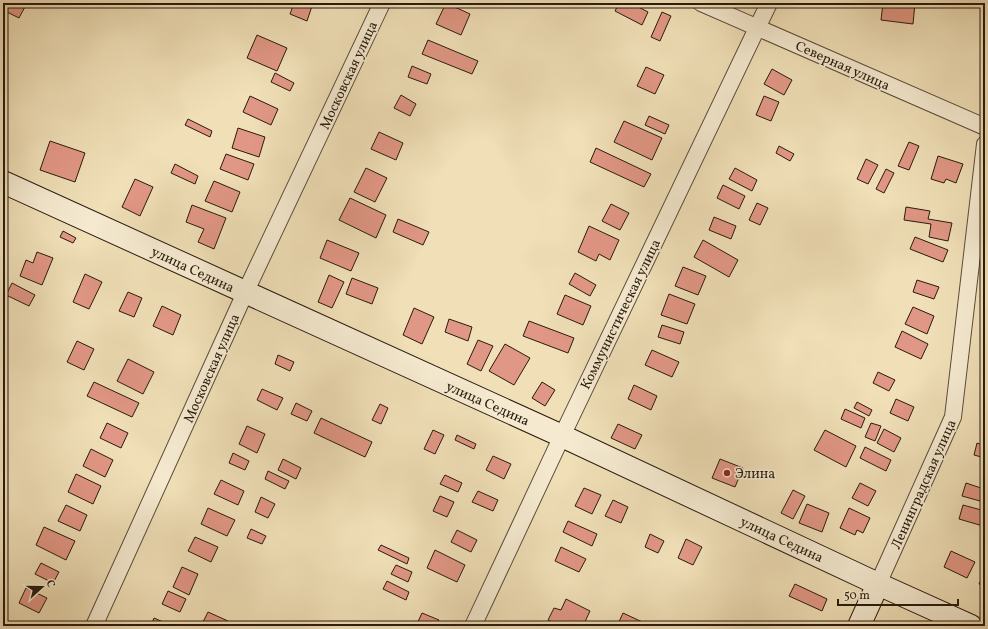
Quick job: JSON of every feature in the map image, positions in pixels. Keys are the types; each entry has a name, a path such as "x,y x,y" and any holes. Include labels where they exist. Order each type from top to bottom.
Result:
{"main road":[{"name":"улица Седина","path":"3,182 562,436 971,626"},
{"name":"Ленинградская улица","path":"859,626 878,584"}],"street":[{"name":"Московская улица","path":"94,626 245,293 382,3"},
{"name":"Северная улица","path":"701,3 985,127"},
{"name":"Коммунистическая улица","path":"473,626 769,3"},
{"name":"Ленинградская улица","path":"878,584 953,417 985,144"}],"building":[{"path":"3,3 27,3 19,18 3,10"},
{"path":"294,3 313,3 307,21 290,14"},
{"path":"446,3 470,14 461,35 436,24"},
{"path":"619,3 631,3 648,12 642,25 615,11"},
{"path":"883,3 915,3 913,24 881,20"},
{"path":"662,12 671,16 660,41 651,37"},
{"path":"257,35 287,48 277,71 247,58"},
{"path":"428,40 478,61 472,74 422,54"},
{"path":"412,66 431,74 427,84 408,77"},
{"path":"646,67 664,75 655,94 637,86"},
{"path":"772,69 792,80 784,95 764,84"},
{"path":"275,73 294,83 290,91 271,82"},
{"path":"401,95 416,104 410,116 394,108"},
{"path":"250,96 278,109 271,125 243,112"},
{"path":"764,96 779,102 771,121 756,115"},
{"path":"649,116 669,125 665,134 645,125"},
{"path":"188,119 212,131 210,137 185,125"},
{"path":"624,121 662,138 652,160 614,142"},
{"path":"238,128 265,137 259,157 232,148"},
{"path":"379,132 403,143 396,160 371,149"},
{"path":"50,141 85,153 75,182 40,170"},
{"path":"909,142 919,146 909,170 898,166"},
{"path":"779,146 794,154 790,161 776,153"},
{"path":"596,148 651,174 644,187 590,162"},
{"path":"226,154 254,164 248,180 220,169"},
{"path":"938,156 963,164 956,183 946,179 944,183 931,179"},
{"path":"866,159 878,165 868,184 857,179"},
{"path":"175,164 198,176 195,184 171,173"},
{"path":"366,168 387,178 375,202 354,192"},
{"path":"735,168 757,180 752,191 729,179"},
{"path":"886,169 894,173 884,193 876,189"},
{"path":"135,179 153,187 140,216 122,207"},
{"path":"214,181 240,192 232,212 205,201"},
{"path":"723,185 745,196 739,209 717,198"},
{"path":"350,198 386,215 376,238 339,220"},
{"path":"757,203 768,208 760,225 749,220"},
{"path":"611,204 629,213 620,230 602,221"},
{"path":"192,205 226,218 214,249 198,242 204,229 186,222"},
{"path":"906,207 930,211 928,219 952,223 948,241 929,237 931,224 904,220"},
{"path":"714,217 736,226 731,239 709,230"},
{"path":"398,219 429,232 423,245 393,232"},
{"path":"589,226 619,240 610,260 599,254 596,261 578,252"},
{"path":"63,231 76,238 73,243 60,237"},
{"path":"915,237 948,250 943,262 910,249"},
{"path":"327,240 359,253 351,271 320,258"},
{"path":"703,240 738,260 729,277 694,257"},
{"path":"37,252 53,258 42,285 20,276 26,260 33,263"},
{"path":"683,267 706,276 698,295 675,286"},
{"path":"575,273 596,285 590,296 569,284"},
{"path":"85,274 102,282 89,309 73,302"},
{"path":"329,275 344,282 332,308 318,302"},
{"path":"352,278 378,288 372,304 346,294"},
{"path":"917,280 939,287 934,299 913,292"},
{"path":"12,283 35,295 29,306 6,295"},
{"path":"128,292 142,298 134,317 119,311"},
{"path":"669,294 695,304 687,324 661,315"},
{"path":"565,295 591,306 583,325 557,314"},
{"path":"162,306 181,315 173,335 153,326"},
{"path":"913,307 934,316 927,334 905,324"},
{"path":"414,308 434,317 422,344 403,335"},
{"path":"449,319 472,327 468,341 445,332"},
{"path":"529,321 574,338 568,353 523,336"},
{"path":"662,325 684,332 680,344 658,337"},
{"path":"902,331 928,344 921,359 895,347"},
{"path":"478,340 493,346 481,371 467,364"},
{"path":"77,341 94,349 84,370 67,362"},
{"path":"505,344 530,358 514,385 489,371"},
{"path":"652,350 679,362 672,377 645,365"},
{"path":"278,355 294,362 290,371 275,364"},
{"path":"128,359 154,372 143,394 117,381"},
{"path":"878,372 895,380 889,391 873,383"},
{"path":"94,382 139,403 132,417 87,396"},
{"path":"542,382 555,390 545,406 532,398"},
{"path":"634,385 657,396 651,410 628,399"},
{"path":"262,389 283,398 277,410 257,400"},
{"path":"896,399 914,407 908,421 890,413"},
{"path":"857,402 872,410 869,416 854,408"},
{"path":"296,403 312,411 307,421 291,414"},
{"path":"380,404 388,408 381,424 372,420"},
{"path":"845,409 865,418 861,428 841,419"},
{"path":"321,418 372,442 365,457 314,433"},
{"path":"107,423 128,433 121,448 100,438"},
{"path":"871,423 881,426 875,441 865,437"},
{"path":"618,424 642,435 635,449 611,438"},
{"path":"247,426 265,434 257,453 239,444"},
{"path":"884,429 901,438 894,452 877,443"},
{"path":"433,430 444,435 435,454 424,449"},
{"path":"825,430 856,446 846,467 814,450"},
{"path":"457,435 476,444 474,449 455,440"},
{"path":"977,443 985,446 985,458 974,455"},
{"path":"865,447 891,460 886,471 860,458"},
{"path":"91,449 113,460 105,477 83,466"},
{"path":"233,453 249,461 245,470 229,463"},
{"path":"493,456 511,464 504,479 486,470"},
{"path":"283,459 301,468 296,479 278,470"},
{"name":"Элина","path":"720,459 743,468 735,487 712,478"},
{"path":"268,471 289,481 285,489 265,479"},
{"path":"76,474 101,486 93,504 68,492"},
{"path":"445,475 462,483 458,492 440,484"},
{"path":"221,480 244,491 238,505 214,494"},
{"path":"860,483 876,491 868,506 852,498"},
{"path":"966,483 984,489 980,501 962,496"},
{"path":"584,488 601,495 592,514 575,506"},
{"path":"793,490 805,496 793,519 781,513"},
{"path":"478,491 498,500 493,511 472,502"},
{"path":"440,496 454,502 447,517 433,511"},
{"path":"261,497 275,504 268,518 255,512"},
{"path":"613,500 628,507 621,523 605,516"},
{"path":"807,504 829,513 822,532 799,523"},
{"path":"66,505 87,515 80,531 58,521"},
{"path":"963,505 985,511 983,526 959,519"},
{"path":"208,508 235,520 227,536 201,524"},
{"path":"849,508 870,518 863,533 857,530 855,535 840,528"},
{"path":"568,521 597,534 592,546 563,532"},
{"path":"44,527 75,541 66,560 36,545"},
{"path":"251,529 266,536 262,544 247,538"},
{"path":"457,530 477,540 471,552 451,542"},
{"path":"650,534 664,541 658,553 645,547"},
{"path":"195,537 218,547 211,562 188,551"},
{"path":"686,539 702,547 693,565 678,558"},
{"path":"381,545 409,558 407,564 378,550"},
{"path":"561,547 586,559 579,572 555,561"},
{"path":"435,550 465,565 457,582 427,568"},
{"path":"951,551 975,562 967,578 944,567"},
{"path":"41,563 59,572 53,583 35,574"},
{"path":"396,565 412,572 408,582 391,574"},
{"path":"182,567 198,574 189,595 173,587"},
{"path":"985,572 985,587 979,584"},
{"path":"387,581 409,592 406,600 383,589"},
{"path":"795,584 827,599 822,611 789,596"},
{"path":"26,588 47,598 39,613 19,603"},
{"path":"168,591 186,599 180,612 162,604"},
{"path":"566,599 590,611 583,626 553,626 554,623 548,620 554,608 561,610"},
{"path":"208,612 228,621 225,626 211,626 203,622"},
{"path":"422,613 439,620 436,626 416,626"},
{"path":"623,613 651,626 617,626"},
{"path":"154,618 172,626 151,626"}],"place":[{"name":"Элина","path":"727,473"}]}
